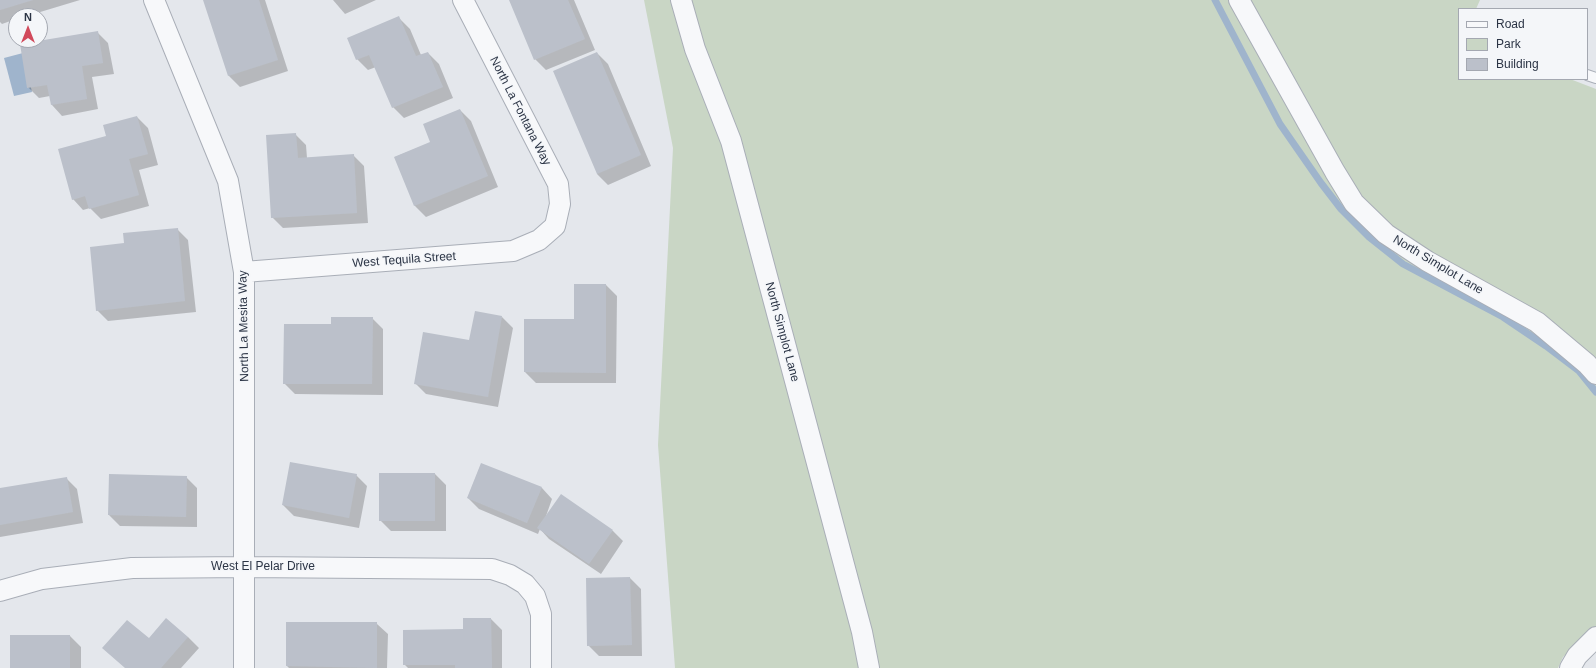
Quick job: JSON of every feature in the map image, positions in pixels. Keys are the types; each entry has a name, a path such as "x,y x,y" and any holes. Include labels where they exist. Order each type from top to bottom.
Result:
{"street":[{"name":"North La Mesita Way","path":"154,0 228,181 244,272 244,668"},
{"name":"North La Fontana Way","path":"463,0 558,184 560,204 555,226"},
{"name":"North Simplot Lane","path":"681,0 695,49 730,141 862,632 869,668"},
{"name":"North Simplot Lane","path":"1239,0 1335,172 1354,203 1386,234 1427,261 1537,322 1587,364 1596,374"},
{"name":"West Tequila Street","path":"244,272 513,251 539,240 555,226"},
{"name":"West El Pelar Drive","path":"0,591 42,579 132,568 245,567 492,569 510,575 524,584 535,596 541,614 541,668"},
{"path":"1570,668 1577,656 1596,637"}],"green space":[{"path":"644,0 1480,0 1476,8 1458,8 1458,80 1573,80 1596,89 1596,626 1563,657 1558,668 675,668 658,445 673,148"}],"water":[{"path":"23,53 32,92 14,96 4,58"}],"building":[{"path":"0,0 33,0 0,10"},
{"path":"203,0 259,0 278,60 228,76"},
{"path":"509,0 568,0 585,39 534,60"},
{"path":"399,16 416,56 428,52 443,87 392,108 369,55 356,60 347,38"},
{"path":"98,31 103,63 82,66 87,99 51,105 47,85 27,88 21,48 48,48 48,39"},
{"path":"597,52 641,155 597,174 553,71"},
{"path":"460,109 488,176 414,206 394,157 430,142 423,124"},
{"path":"137,116 148,154 129,159 139,195 89,209 85,196 72,200 58,149 106,136 103,125"},
{"path":"296,133 298,158 354,154 357,213 271,218 266,135"},
{"path":"178,228 185,301 96,311 90,247 124,243 123,233"},
{"path":"574,284 606,284 606,373 524,372 524,319 574,319"},
{"path":"475,311 502,316 488,397 414,384 423,332 469,340"},
{"path":"331,317 373,317 372,384 283,384 284,324 331,324"},
{"path":"290,462 357,474 349,518 282,505"},
{"path":"481,463 542,487 527,523 467,498"},
{"path":"379,473 435,473 435,521 379,521"},
{"path":"109,474 187,476 186,517 108,515"},
{"path":"67,477 73,512 0,525 0,488"},
{"path":"561,494 613,530 589,564 537,528"},
{"path":"630,577 632,645 587,646 586,578"},
{"path":"166,618 188,637 161,668 125,668 102,648 127,620 149,638"},
{"path":"463,618 491,618 492,668 455,668 455,665 403,665 403,630 463,629"},
{"path":"286,622 377,622 377,668 286,666"},
{"path":"10,635 70,635 70,668 10,668"}],"waterway":[{"path":"1215,0 1280,124 1341,209 1369,237 1403,264 1503,317 1546,346 1579,371 1596,392"}]}
